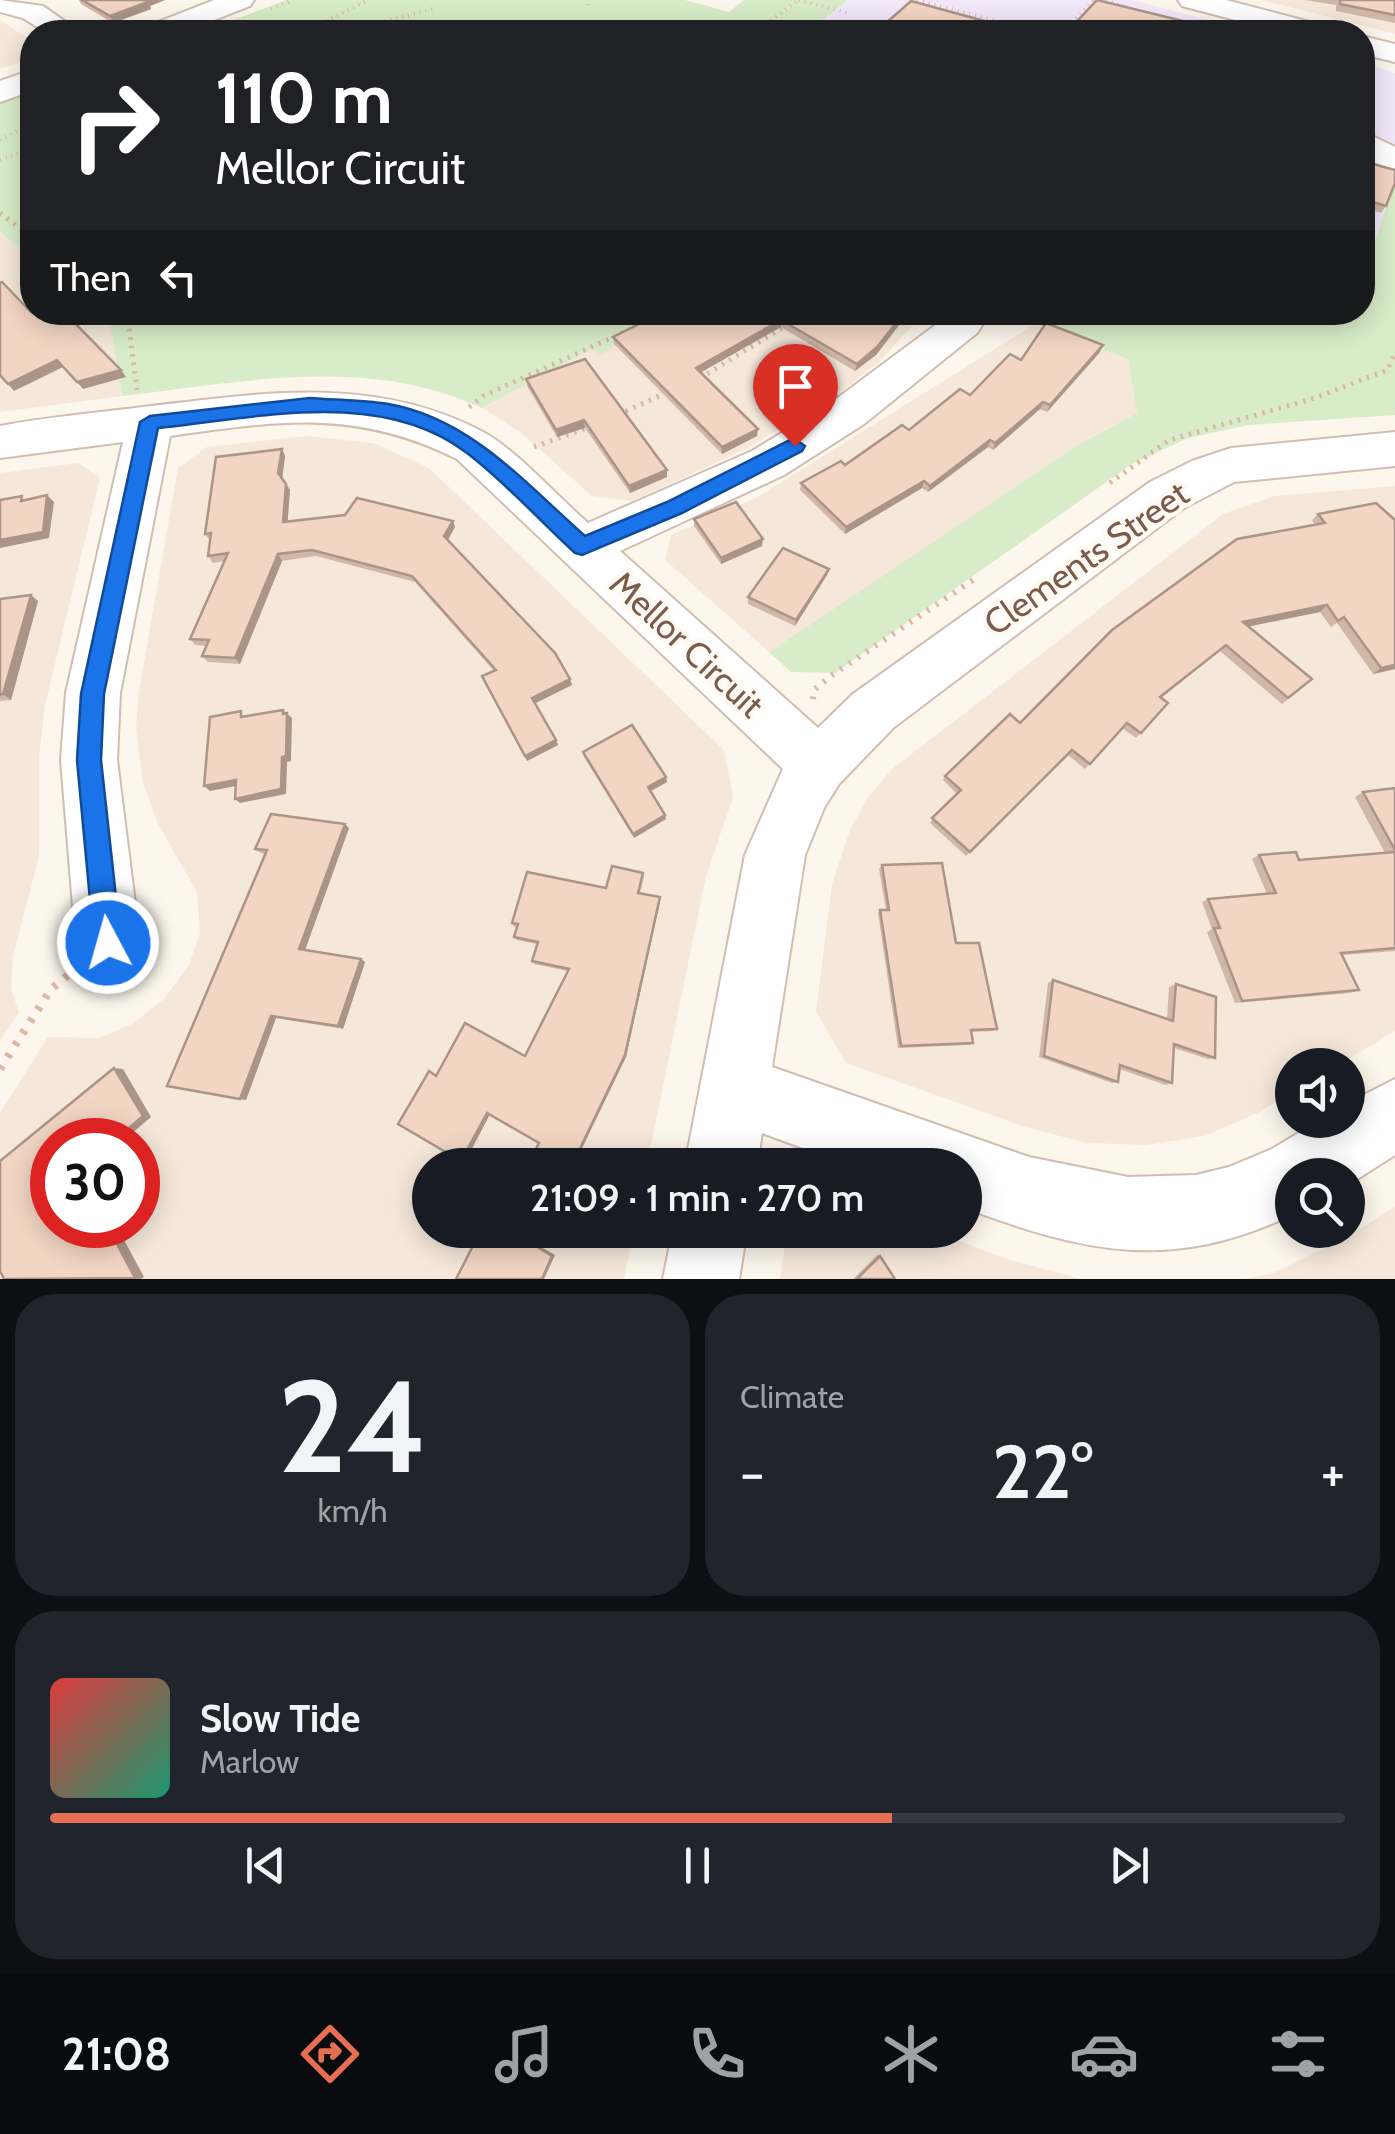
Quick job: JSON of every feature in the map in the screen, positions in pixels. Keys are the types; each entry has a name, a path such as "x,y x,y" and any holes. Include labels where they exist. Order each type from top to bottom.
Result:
{"street":[{"path":"190,20 240,0"},
{"path":"1192,0 1268,20"},
{"path":"10,2 46,20"},
{"path":"582,547 768,462 848,413 963,325"},
{"name":"Mellor Circuit","path":"0,442 310,405 389,411 434,425 473,447 819,765"},
{"path":"108,943 89,760 92,694 136,424"},
{"name":"Clements Street","path":"819,765 873,712 1167,495 1208,473 1280,458 1395,449"},
{"path":"724,1148 776,855 801,792 819,765"},
{"path":"734,1088 899,1148"},
{"path":"1323,1158 1395,1114"},
{"path":"982,1178 1058,1204 1143,1216 1227,1205 1275,1184"},
{"path":"701,1279 707,1248"}],"path":[{"path":"329,20 368,0"},
{"path":"773,20 798,0 848,13"},
{"path":"917,0 991,20"},
{"path":"1075,20 1094,0"},
{"path":"1107,0 1129,9 1129,0"},
{"path":"1088,6 1099,9"},
{"path":"390,20 437,8"},
{"path":"0,213 20,229"},
{"path":"129,325 137,390 136,424"},
{"path":"696,380 786,325"},
{"path":"610,418 679,387"},
{"path":"532,448 592,426"},
{"path":"0,1069 52,989 108,943"}],"shaded area":[{"path":"848,0 1132,0 1208,20 823,20"},
{"path":"1261,0 1395,0 1395,34 1375,29 1375,20 1340,20"},
{"path":"0,20 20,33 20,62 0,69"},
{"path":"1375,66 1395,73 1395,153 1388,176 1394,179 1375,242"},
{"path":"0,232 20,248 20,325 110,325 122,396 0,412"},
{"path":"648,325 913,325 880,361 844,389 748,448 632,501 592,496 520,432 482,408 593,348"},
{"path":"1033,325 1129,359 1137,413 1078,445 769,652 665,560 671,535 756,498"},
{"path":"307,436 373,443 429,468 724,750 733,797 706,876 650,1148 412,1148 412,1248 630,1248 624,1279 0,1279 0,1113 48,1037 99,1038 132,1024 165,998 189,965 200,933 197,892 158,824 143,783 136,729 138,697 178,468 207,447"},
{"path":"78,463 100,478 45,705 39,756 39,857 13,956 11,988 19,1013 0,1041 0,473"},
{"path":"1395,486 1395,1031 1365,1049 1275,1048 1275,1103 1204,1136 1146,1145 1086,1143 1026,1127 846,1063 816,1012 832,884 850,830 868,797 892,769 1223,514 1274,496"},
{"path":"1395,1206 1395,1279 1244,1279 1273,1273 1325,1248 1365,1248 1365,1226"},
{"path":"784,1248 978,1248 1081,1279 780,1279"}],"green space":[{"path":"286,0 685,0 729,12 744,0 848,0 823,20 234,20"},
{"path":"20,94 20,248 0,232 0,102"},
{"path":"1395,179 1395,415 1249,425 1188,438 1132,464 835,673 791,672 769,652 1078,445 1137,413 1128,359 1038,325 1375,325 1375,242"},
{"path":"110,325 654,325 600,354 592,349 482,408 438,392 349,377 259,380 122,396"}],"building":[{"path":"82,0 145,0 148,2 110,16"},
{"path":"1097,0 1179,20 1078,20"},
{"path":"1340,0 1395,0 1395,15 1340,4"},
{"path":"911,1 981,20 889,20"},
{"path":"1375,165 1395,170 1395,183 1386,206 1375,202"},
{"path":"0,283 20,301 20,325 77,325 121,370 77,382 57,360 8,384 0,375"},
{"path":"637,325 772,325 696,368 758,429 722,447 613,337"},
{"path":"790,325 895,325 857,364"},
{"path":"1045,325 1103,345 1050,405 1043,402 995,443 990,440 930,486 924,481 846,527 801,483 841,461 845,465 902,425 909,430 960,389 970,395 1010,354 1021,360"},
{"path":"585,359 667,470 629,486 584,420 556,430 526,379"},
{"path":"282,449 278,473 286,484 283,522 345,515 357,498 453,521 444,536 555,653 570,679 532,698 556,740 525,756 482,676 496,670 412,576 312,550 278,554 235,658 202,656 209,640 190,639 228,553 208,556 211,533 205,534 216,457"},
{"path":"47,495 43,532 0,540 0,500 22,496 21,501"},
{"path":"736,502 763,539 721,558 694,519"},
{"path":"1376,503 1395,520 1395,665 1381,668 1344,617 1338,621 1327,605 1243,622 1312,679 1288,698 1226,645 1160,697 1168,703 1141,733 1127,723 1090,764 1072,750 970,852 932,818 961,790 945,776 1010,714 1020,723 1112,630 1237,539 1325,523 1318,514"},
{"path":"783,548 829,569 796,620 748,597"},
{"path":"31,595 3,694 0,695 0,599"},
{"path":"283,710 283,714 287,713 286,756 282,757 281,789 235,799 236,780 204,786 210,717 241,711 241,717"},
{"path":"632,725 666,777 648,787 665,815 633,834 583,752"},
{"path":"1395,788 1395,850 1363,792"},
{"path":"271,814 345,824 299,949 361,959 338,1026 271,1016 240,1099 167,1086 267,850 255,849"},
{"path":"1296,852 1299,860 1395,852 1395,948 1341,953 1359,990 1242,1001 1214,928 1220,928 1208,899 1276,893 1259,855"},
{"path":"942,863 956,943 979,943 997,1029 971,1030 973,1043 901,1046 880,910 889,910 882,865"},
{"path":"612,866 643,873 638,893 660,897 625,1055 580,1148 536,1148 539,1143 487,1113 468,1148 439,1148 398,1124 429,1071 436,1076 465,1023 525,1056 569,969 532,961 538,942 514,937 518,924 512,923 527,872 606,888"},
{"path":"1053,980 1173,1021 1176,984 1216,997 1215,1058 1174,1044 1172,1083 1120,1065 1118,1082 1044,1056"},
{"path":"114,1068 143,1116 141,1118 53,1118"},
{"path":"30,1137 30,1248 119,1248 135,1278 4,1279 0,1271 0,1161"},
{"path":"472,1248 539,1248 552,1256 542,1279 456,1279"},
{"path":"880,1256 895,1279 857,1279"}],"route":[{"path":"108,943 89,760 92,694 150,422 310,405 389,411 434,425 473,447 582,547 674,508 795,446"}]}
